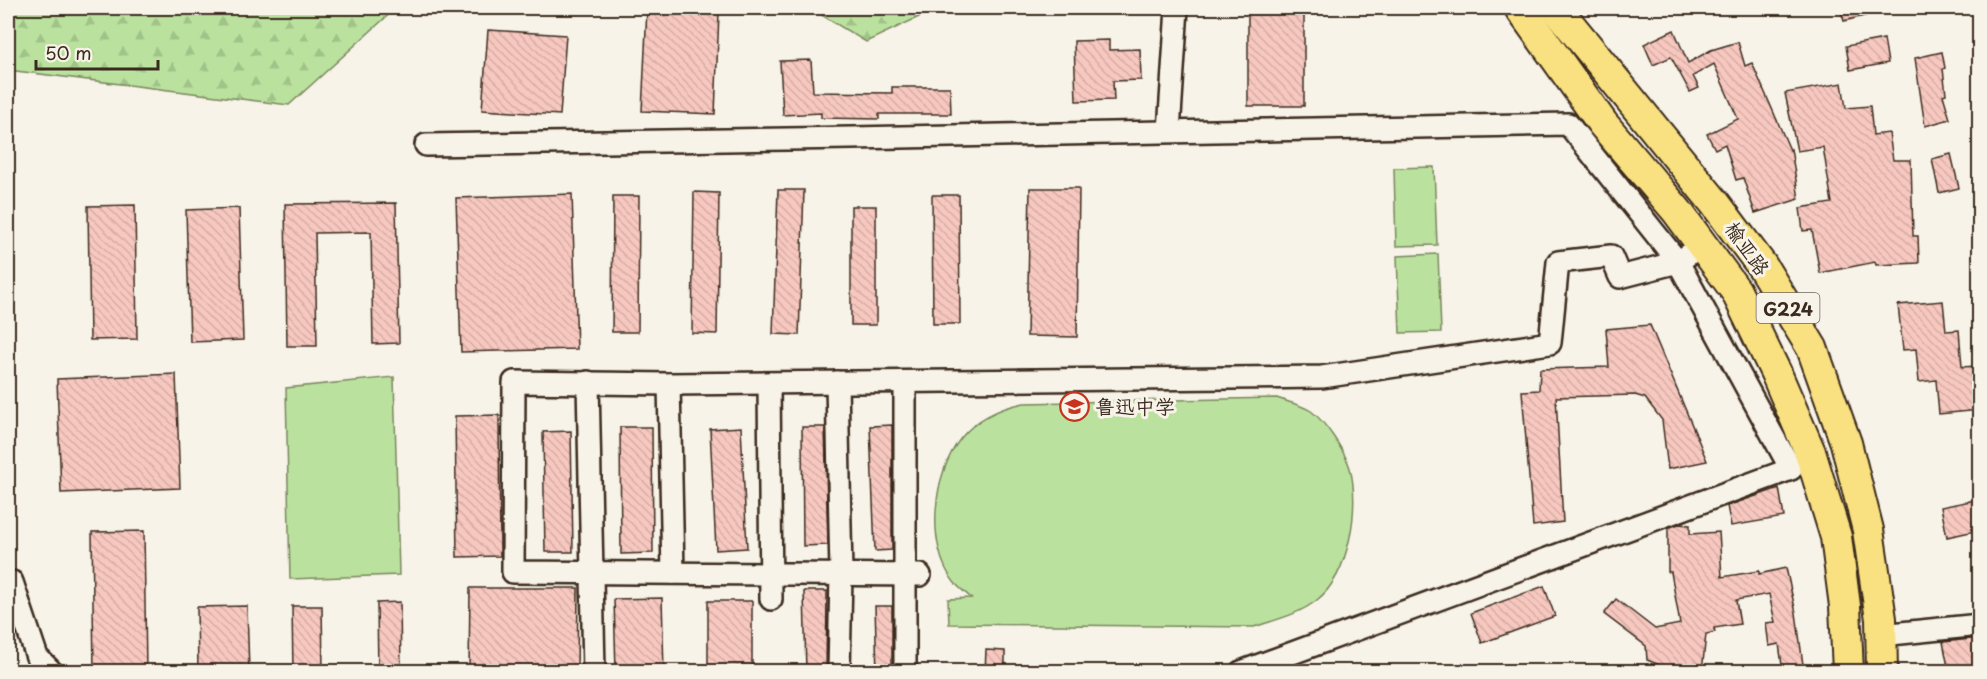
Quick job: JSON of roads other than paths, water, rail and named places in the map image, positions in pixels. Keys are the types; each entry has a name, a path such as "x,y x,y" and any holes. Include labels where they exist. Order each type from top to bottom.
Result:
{"highway":[{"name":"榆亚路","path":"1520,8 1603,124 1677,211 1736,291 1776,373 1810,452 1836,537 1845,606 1848,672"},
{"name":"榆亚路","path":"1556,8 1714,202 1762,266 1812,348 1846,443 1868,530 1881,635 1882,672"}],"street":[{"path":"1169,131 1177,8"},
{"path":"1240,672 1791,469 1678,262 1568,124"},
{"path":"426,145 1603,124"},
{"path":"912,575 513,572 514,382 669,384 1322,377 1550,343 1558,262 1611,256 1620,277 1678,262 1703,246"},
{"path":"588,382 594,672"},
{"path":"769,382 771,599"},
{"path":"837,382 841,574 839,672"},
{"path":"669,384 673,573"},
{"path":"905,393 912,575 905,672"},
{"path":"12,582 37,657 52,672"},
{"path":"1881,635 1980,625"}],"place":[{"name":"鲁迅中学","path":"1074,406"}]}
